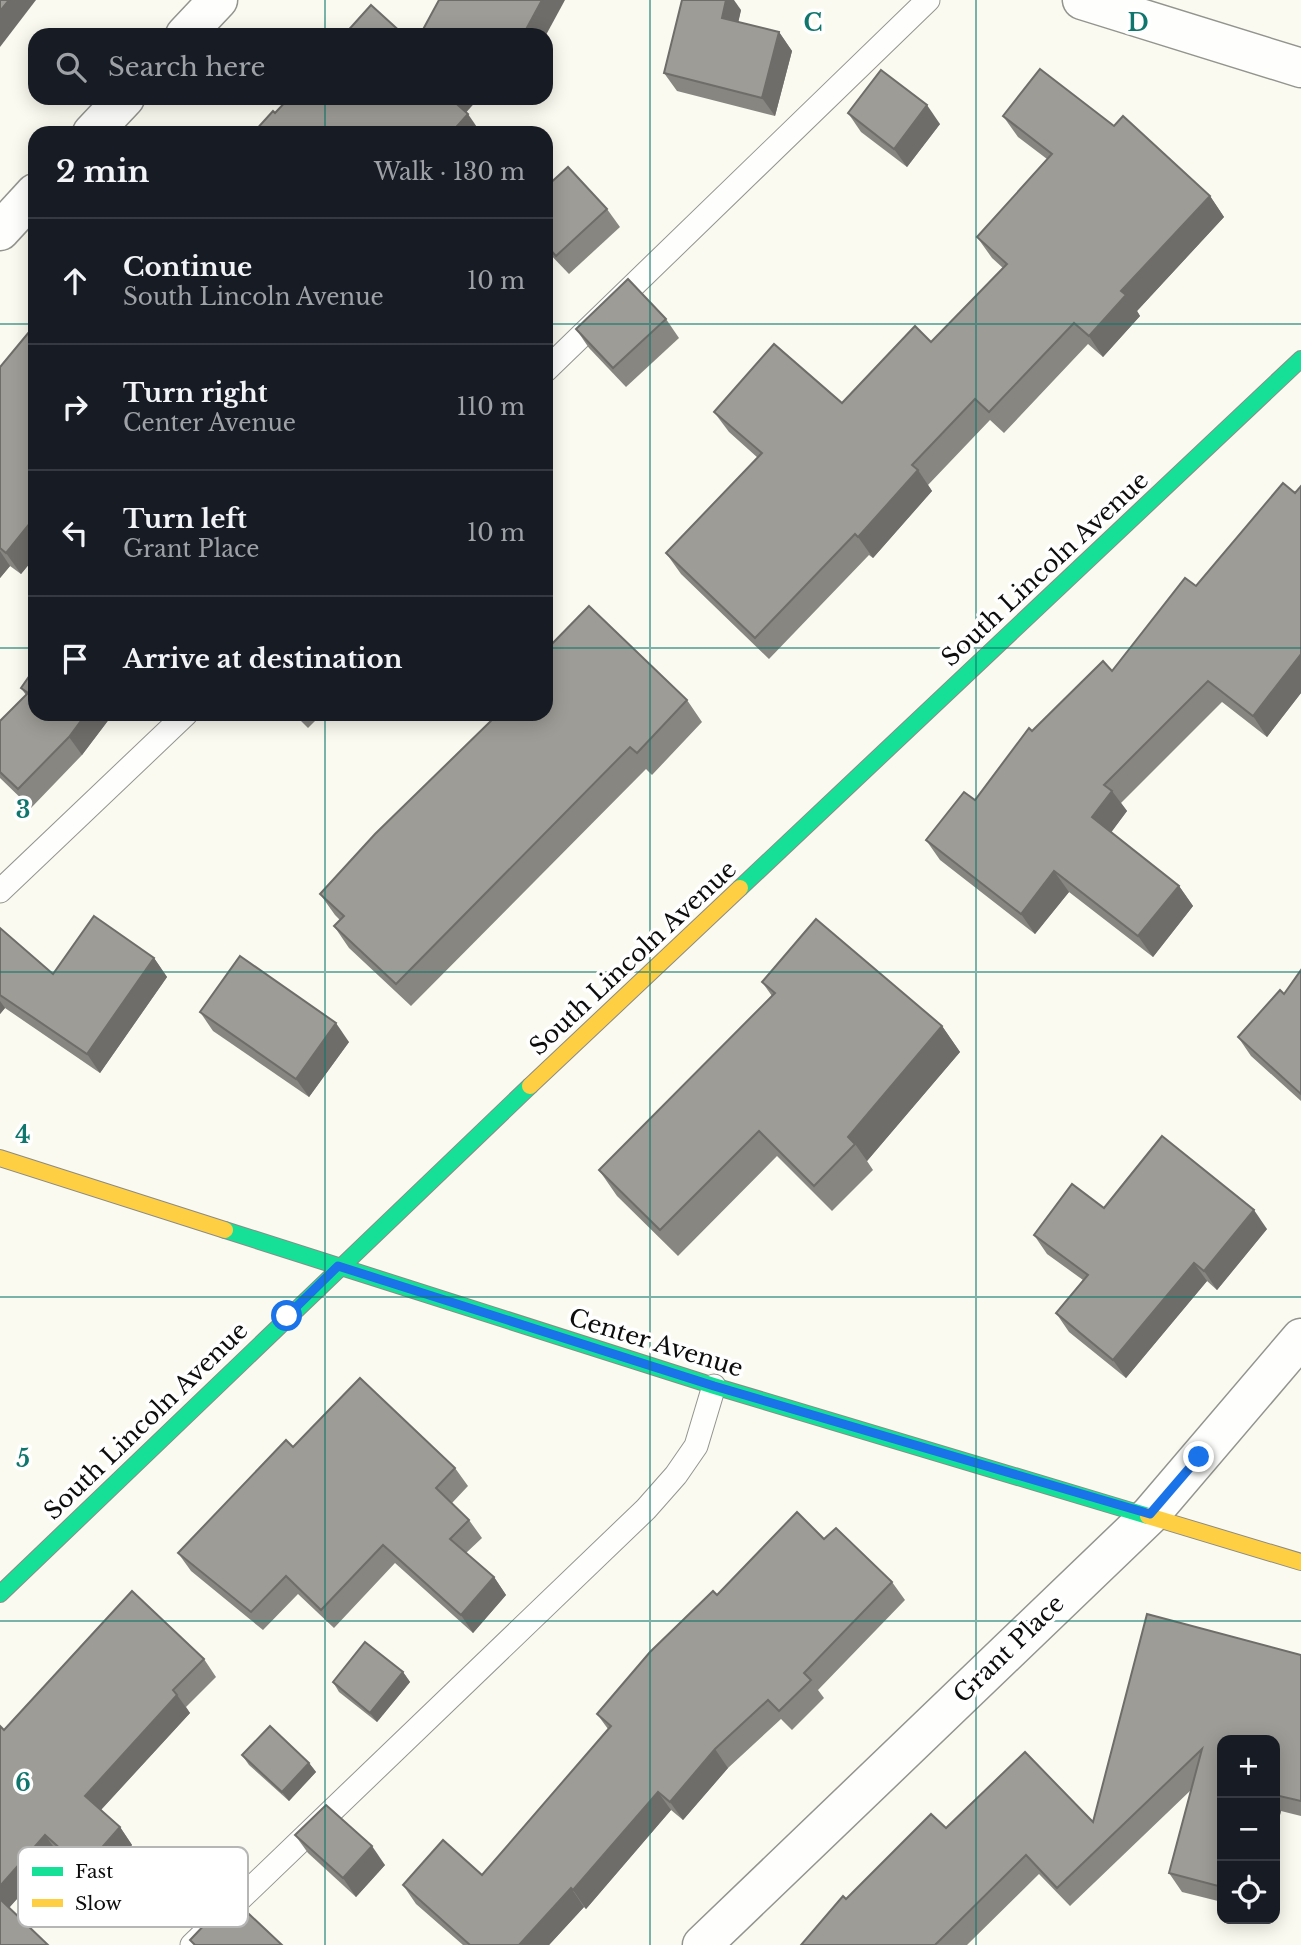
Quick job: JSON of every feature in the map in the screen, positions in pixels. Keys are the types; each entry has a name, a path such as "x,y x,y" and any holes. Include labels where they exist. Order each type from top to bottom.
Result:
{"street":[{"path":"192,28 218,0"},
{"path":"1082,0 1301,68"},
{"path":"99,126 118,105"},
{"path":"0,230 28,201"},
{"name":"South Lincoln Avenue","path":"0,1594 338,1266 1301,359"},
{"name":"Center Avenue","path":"0,1158 714,1386 1150,1514 1301,1562"},
{"name":"Grant Place","path":"702,1945 1150,1514 1301,1338"}],"lane":[{"path":"553,363 928,0"},
{"path":"0,891 179,721"},
{"path":"248,1891 646,1509 676,1475 696,1446 714,1386"},
{"path":"192,1945 211,1927"}],"building":[{"path":"0,0 9,0 0,11"},
{"path":"439,0 542,0 527,28 424,28"},
{"path":"682,0 726,0 722,18 779,32 762,98 664,73"},
{"path":"371,5 396,28 350,28"},
{"path":"1040,69 1114,126 1123,116 1210,196 1121,291 1126,295 1089,336 1074,323 989,412 975,399 912,465 918,470 858,537 855,534 755,638 666,553 762,453 714,412 774,344 842,403 915,326 931,342 1007,264 977,237 1052,154 1003,116"},
{"path":"881,70 927,105 894,149 848,113"},
{"path":"282,105 458,105 468,114 457,126 259,126 273,111 275,113"},
{"path":"568,167 607,209 556,256 553,253 553,181"},
{"path":"628,279 666,319 613,368 576,329"},
{"path":"28,333 28,526 6,553 0,548 0,367"},
{"path":"1283,483 1295,493 1301,486 1301,654 1253,716 1208,681 1104,785 1112,791 1092,817 1179,886 1138,936 1054,871 1021,914 926,840 964,792 975,800 1029,728 1032,731 1103,661 1112,671 1185,578 1196,586"},
{"path":"589,606 687,700 637,753 630,747 396,984 334,926 344,916 320,894 375,834 491,721 553,721 553,643"},
{"path":"28,678 28,693 21,688"},
{"path":"28,693 28,721 81,721 69,737 18,789 0,772 0,721"},
{"path":"94,916 154,958 87,1054 0,995 0,928 53,974"},
{"path":"816,919 942,1026 848,1137 855,1144 814,1186 759,1131 660,1230 599,1170 775,993 762,982"},
{"path":"240,956 336,1023 296,1079 200,1012"},
{"path":"1301,970 1301,1094 1238,1037 1280,990 1284,994"},
{"path":"1162,1136 1254,1210 1204,1271 1194,1263 1113,1360 1056,1313 1088,1275 1034,1235 1072,1184 1104,1208"},
{"path":"360,1378 455,1468 436,1488 469,1520 450,1539 494,1577 461,1615 383,1545 321,1610 286,1576 251,1612 178,1553 286,1440 293,1447"},
{"path":"797,1512 824,1539 836,1528 892,1582 804,1673 811,1680 779,1711 768,1700 715,1749 670,1802 658,1792 573,1890 571,1888 519,1945 470,1945 403,1885 443,1840 482,1875 611,1726 597,1714 650,1652 713,1591 717,1595"},
{"path":"132,1591 204,1659 173,1690 177,1695 85,1796 120,1827 102,1847 58,1847 45,1835 34,1847 18,1847 18,1866 0,1886 0,1726 4,1730"},
{"path":"1147,1614 1301,1655 1301,1801 1280,1796 1280,1735 1217,1735 1217,1886 1169,1873 1202,1749 1057,1888 1026,1855 935,1945 801,1945 843,1896 846,1899 931,1814 946,1828 1025,1752 1093,1822"},
{"path":"365,1642 403,1672 370,1713 333,1682"},
{"path":"270,1726 309,1763 282,1792 242,1755"},
{"path":"326,1805 372,1846 343,1878 295,1835"},
{"path":"0,1899 18,1916 18,1927 29,1927 48,1945 0,1945"},
{"path":"248,1913 282,1945 195,1945 190,1940 202,1927 248,1927"}],"traffic: fast":[{"path":"740,888 1301,359"},
{"path":"0,1594 530,1086"},
{"path":"225,1230 714,1386 1148,1516"}],"traffic: slow":[{"path":"530,1086 740,888"},
{"path":"0,1158 225,1230"},
{"path":"1148,1516 1301,1562"}],"route":[{"path":"287,1316 338,1266 714,1386 1150,1514 1199,1457"}]}
